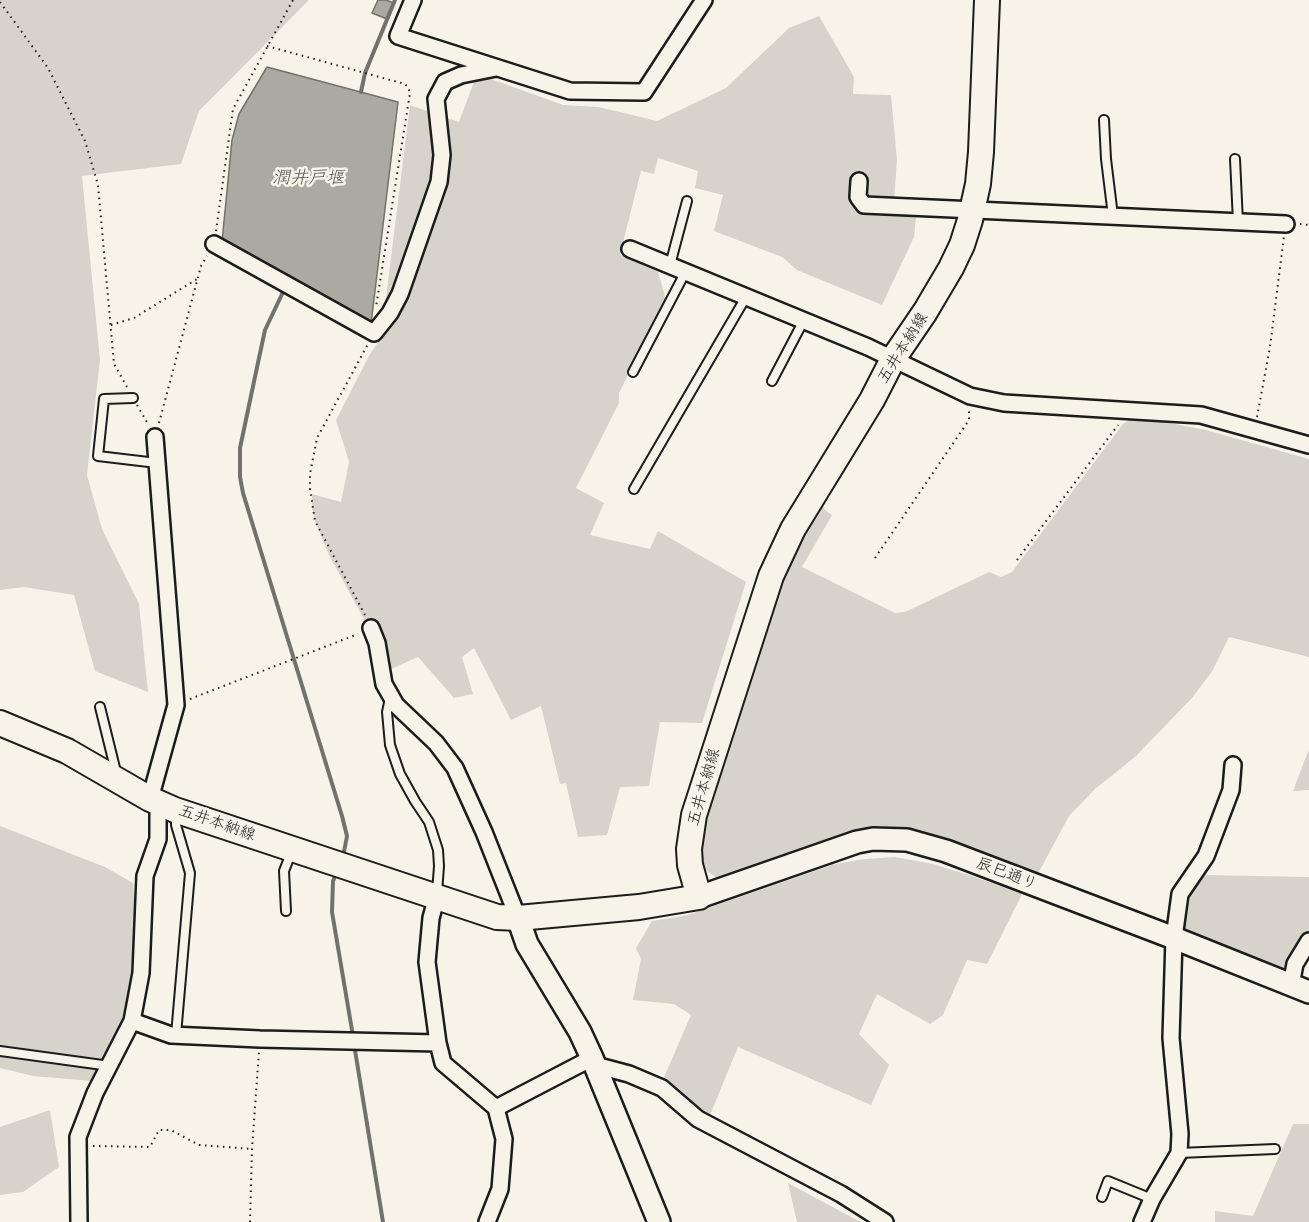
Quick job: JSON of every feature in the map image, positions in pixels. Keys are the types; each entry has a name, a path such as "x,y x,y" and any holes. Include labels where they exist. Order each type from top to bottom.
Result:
{"main road":[{"name":"五井本納線","path":"0,723 67,751 118,782 161,804 497,917 518,918 649,906 699,897 690,865 692,823 771,576 793,529 872,400 893,359 925,312 962,245 978,184 987,0"}],"street":[{"path":"413,0 398,36 570,91 644,92 704,0"},
{"path":"214,244 374,333 390,313 400,294 439,182 442,156 436,99 446,82 461,75 496,68"},
{"path":"859,181 858,197 864,205 1286,224"},
{"path":"630,249 804,320 970,396 1004,403 1201,415 1309,445"},
{"path":"79,1222 78,1137 95,1093 132,1021 141,973 145,876 158,839 176,705 155,437"},
{"path":"372,628 384,684 390,696 455,768 484,832 527,944 580,1032 659,1222"},
{"path":"1142,1222 1152,1199 1179,1153 1180,1134 1171,1038 1174,938 1180,894 1206,856 1231,790 1233,765"},
{"name":"辰巳通り","path":"699,897 857,842 891,838 927,844 1300,988"},
{"path":"437,896 431,918 427,962 438,1043 444,1063 496,1108 504,1139 500,1189 487,1222"},
{"path":"1300,988 1295,964 1309,941"},
{"path":"132,1021 176,1035 260,1040 438,1043"},
{"path":"496,1108 594,1062 662,1088 698,1119 842,1194 885,1222"}],"lane":[{"path":"1104,120 1113,216"},
{"path":"1235,159 1238,222"},
{"path":"670,265 687,201"},
{"path":"633,372 686,271"},
{"path":"634,489 746,297"},
{"path":"772,381 804,320"},
{"path":"133,398 104,399 98,456 157,463"},
{"path":"390,696 387,712 390,745 400,774 429,822 438,850 437,896"},
{"path":"100,707 118,782"},
{"path":"161,804 176,825 190,873 176,1035"},
{"path":"286,911 284,871 293,849"},
{"path":"0,1051 110,1066"},
{"path":"1179,1153 1275,1149"},
{"path":"1102,1197 1108,1181 1152,1199"}],"path":[{"path":"293,0 267,46 405,84 410,93 376,310"},
{"path":"0,2 48,68 85,141 98,185 114,364 155,437"},
{"path":"1254,431 1270,347 1286,224"},
{"path":"111,325 134,318 197,279"},
{"path":"176,705 372,628 315,521 310,474 317,438 374,333"},
{"path":"875,558 969,420 970,396"},
{"path":"1017,560 1129,411"},
{"path":"250,1222 252,1149 260,1040"},
{"path":"78,1145 150,1147 159,1130 171,1130 200,1145 252,1149"}],"shaded area":[{"path":"0,0 309,0 199,111 181,164 82,176 100,360 87,475 102,529 139,604 148,692 95,671 74,595 24,587 0,590"},
{"path":"819,16 854,77 853,94 891,95 897,160 893,213 916,217 914,237 882,305 797,270 782,257 714,231 723,195 695,188 698,171 658,158 654,174 641,171 620,255 658,272 666,300 619,393 619,403 576,488 604,503 590,535 650,549 658,531 746,582 702,723 660,722 649,786 620,787 607,835 578,837 566,783 560,784 541,706 511,720 474,648 462,657 473,694 454,698 418,657 380,674 372,634 329,555 312,508 312,494 341,502 349,462 336,420 370,354 381,338 410,105 459,122 475,79 480,75 563,105 599,107 657,121 726,88 789,28"},
{"path":"1129,420 1164,422 1206,430 1309,459 1309,657 1229,637 1213,670 1192,698 1135,757 1095,789 1069,816 1034,881 913,836 725,884 699,865 701,826 768,621 791,559 822,502 825,510 832,515 802,567 895,613 905,612 989,572 1001,577 1012,572 1123,424"},
{"path":"1309,750 1309,790 1293,791 1307,754"},
{"path":"0,826 105,867 133,883 143,989 92,1081 33,1076 0,1068"},
{"path":"895,857 933,864 1022,894 987,964 967,960 943,1015 930,1024 877,994 859,1034 889,1065 871,1105 738,1047 705,1127 658,1091 691,1015 674,1004 633,1000 641,959 636,948 652,921 688,915 835,864"},
{"path":"1204,875 1309,877 1309,937 1286,977 1173,933 1189,886 1195,886"},
{"path":"50,1110 59,1167 23,1192 0,1195 0,1127"},
{"path":"1293,1124 1309,1124 1309,1222 1215,1222 1215,1211 1253,1216"},
{"path":"788,1183 853,1218 861,1222 797,1222"}],"water":[{"path":"378,0 394,3 387,19 372,13"},
{"name":"潤井戸堰","path":"267,67 398,102 370,332 365,338 221,252 232,140 239,114"}],"waterway":[{"path":"361,92 365,73 395,0"},
{"path":"284,290 265,330 240,448 240,477 342,816 347,836 343,857"},
{"path":"337,872 333,881 332,912 353,1036"},
{"path":"354,1044 383,1222"}]}
